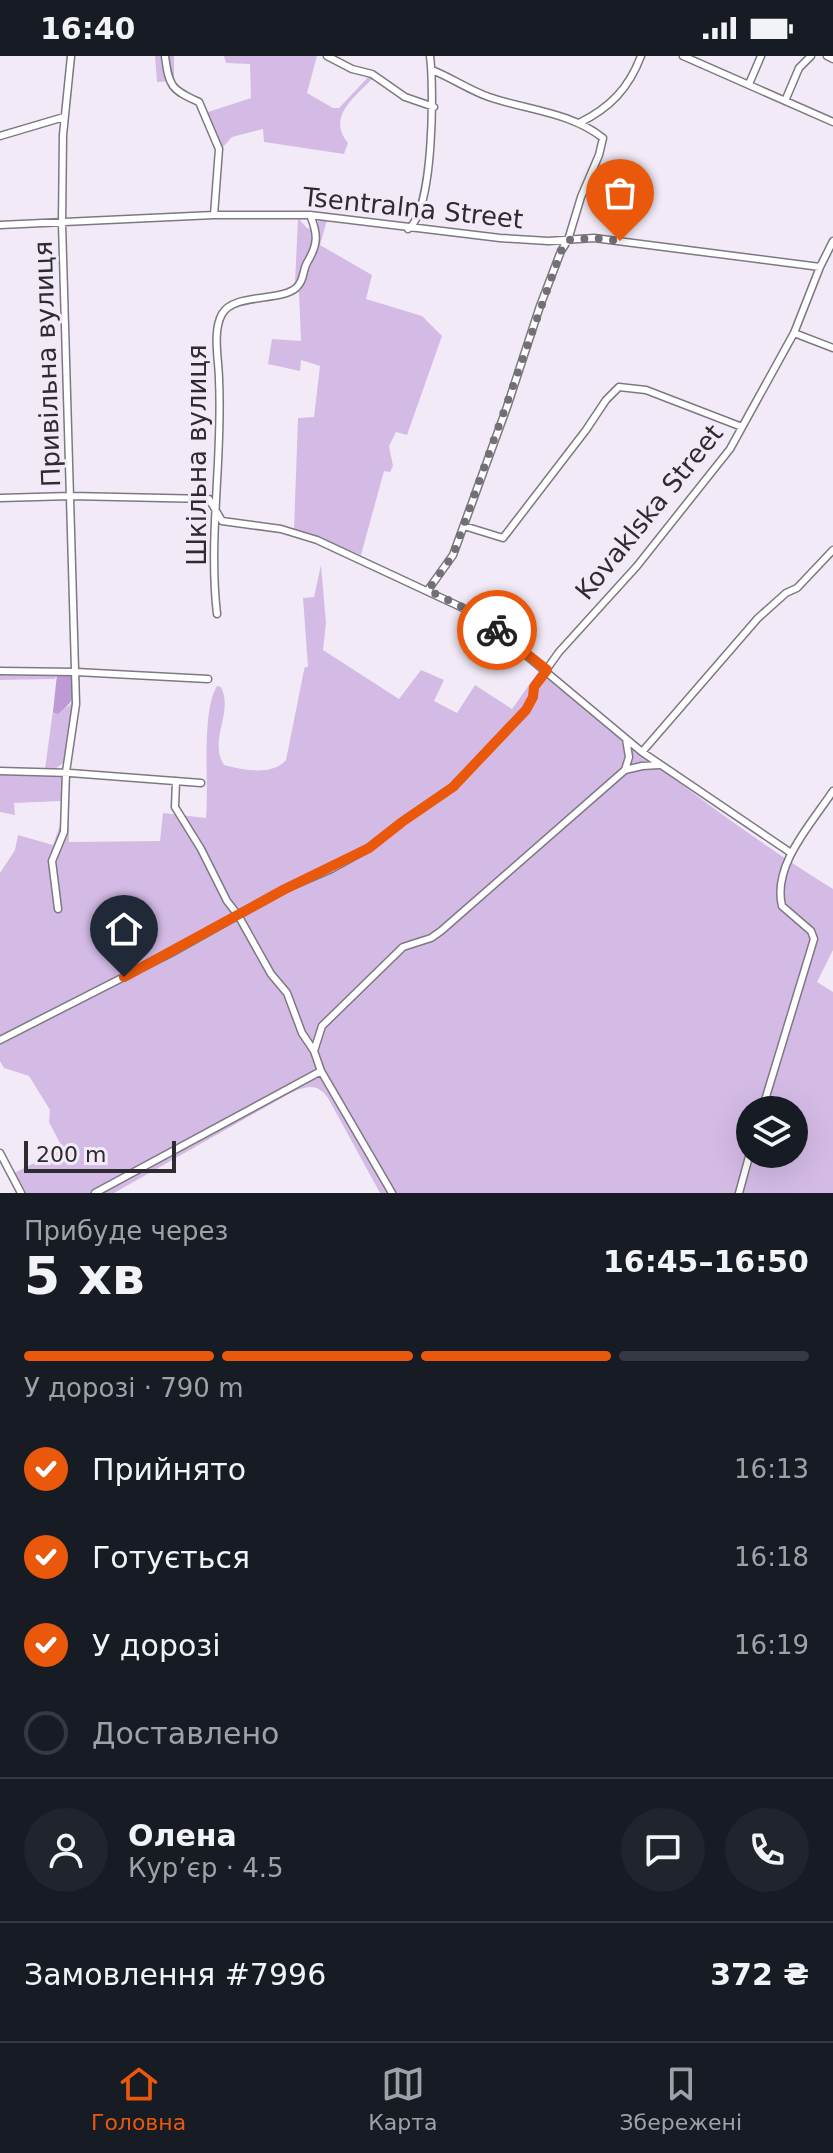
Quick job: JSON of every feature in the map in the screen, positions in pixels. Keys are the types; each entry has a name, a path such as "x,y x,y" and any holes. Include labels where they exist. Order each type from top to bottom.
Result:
{"street":[{"name":"Привільна вулиця","path":"58,909 52,861 64,832 66,772 75,717 76,672 62,223 64,117 71,56"},
{"path":"165,56 168,80 175,89 199,102 219,149 214,215"},
{"path":"327,56 352,69 372,74 405,97 434,107"},
{"path":"408,229 417,219 421,204 434,107 430,56"},
{"path":"579,123 619,97 641,56"},
{"path":"683,56 833,122"},
{"path":"749,84 761,56"},
{"path":"785,101 799,68 811,56"},
{"path":"827,56 833,59"},
{"path":"428,590 453,555 540,306 568,240 603,138 579,123 490,97 456,84 432,70"},
{"path":"0,136 64,117"},
{"name":"Tsentralna Street","path":"0,225 214,215 310,215 500,238 594,238 820,267"},
{"name":"Шкільна вулиця","path":"217,614 216,510 220,394 217,333 222,313 231,305 289,292 303,280 306,263 316,247 317,238 310,215"},
{"name":"Kovaklska Street","path":"0,1040 158,960 285,889 369,848 442,796 526,710 534,687 547,670 637,566 730,449 794,333 833,241"},
{"path":"794,333 833,348"},
{"path":"464,526 503,538 619,387 646,390 742,427"},
{"path":"0,498 209,499 222,521 281,529 317,540 478,615 642,752 791,853"},
{"path":"642,752 758,618 786,593 797,588 833,550"},
{"path":"0,671 208,679"},
{"path":"625,770 629,757 626,739"},
{"path":"314,1051 322,1026 403,947 431,938 441,931 625,770 662,766"},
{"path":"0,771 66,772 201,783"},
{"path":"176,781 175,807 201,849 227,901 271,974 287,993 321,1071 392,1193"},
{"path":"766,1096 814,939 811,931 782,906 780,896 785,873 791,853 833,791"},
{"path":"95,1193 321,1071"},
{"path":"0,1153 21,1193"},
{"path":"739,1193 746,1168"}],"shaded area":[{"path":"155,56 174,56 174,81 157,82"},
{"path":"224,56 317,56 307,93 333,108 339,108 372,73 410,97 430,104 430,110 371,80 350,101 341,117 342,134 348,143 344,154 264,142 263,129 232,137 223,147 215,148 202,114 251,98 250,64 226,63"},
{"path":"298,218 312,229 318,221 327,220 320,245 372,275 366,299 422,316 442,336 407,435 396,432 389,446 393,466 390,472 384,471 361,555 294,529 298,418 314,417 320,366 301,360 300,371 268,364 272,339 301,341 299,293 295,283"},
{"path":"321,565 326,623 323,650 399,699 421,670 444,680 434,701 457,713 475,685 512,709 539,671 683,785 833,889 833,950 817,982 833,992 833,1193 380,1193 328,1098 319,1089 309,1087 287,1095 114,1193 24,1193 14,1173 63,1149 49,1122 50,1110 29,1076 4,1068 0,1061 0,873 15,850 18,835 53,845 61,822 61,801 14,803 15,815 0,812 0,772 58,773 68,778 69,842 160,841 163,813 206,818 207,730 217,686 221,687 225,707 219,736 220,756 224,765 265,770 286,760 304,670 308,667 303,598 314,597"},
{"path":"0,673 57,674 55,679 0,680"},
{"path":"57,674 72,675 73,688 71,701 58,714 53,712"},
{"path":"74,695 66,761 55,769 45,769 53,710 59,713 71,704"}],"way so far":[{"path":"497,630 478,615 428,590 453,555 561,251 568,240 594,238 620,241"}],"route":[{"path":"124,977 285,889 369,848 453,787 526,710 534,687 547,670 497,630"}]}
